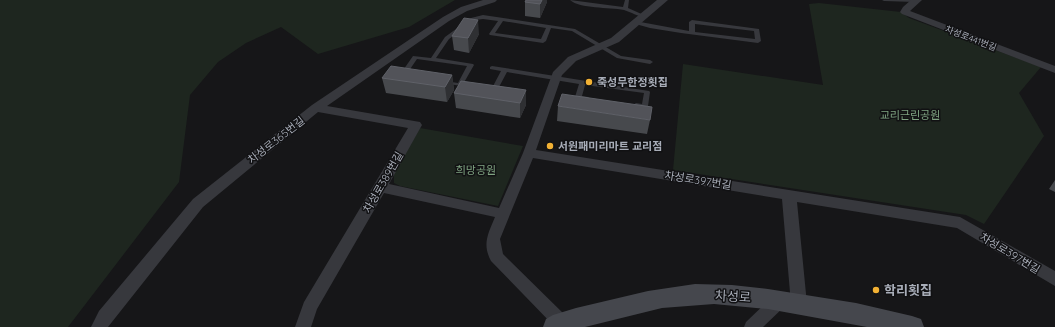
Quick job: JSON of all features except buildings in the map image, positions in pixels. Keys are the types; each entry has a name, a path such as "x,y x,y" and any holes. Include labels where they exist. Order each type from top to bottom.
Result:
{"main road":[{"name":"차성로","path":"559,325 628,304 678,296 734,295 790,302 912,327"}],"street":[{"name":"차성로365번길","path":"100,327 105,316 198,203 316,108 452,15 464,9 492,0"},
{"path":"559,325 496,257 493,239 529,153 555,78 562,68 572,60 615,40 663,0"},
{"name":"차성로441번길","path":"916,1 906,9 905,12 1055,70"},
{"name":"차성로389번길","path":"303,327 310,307 416,125 316,108"},
{"name":"차성로397번길","path":"529,153 960,223 1055,279"},
{"path":"380,187 504,214"},
{"path":"752,327 790,302 789,195"}],"lane":[{"path":"572,0 577,3 625,9 639,20 692,33 758,42 757,30 692,22 692,33"},
{"path":"625,9 627,0"},
{"path":"884,0 916,1"},
{"path":"432,60 447,38 473,19 482,17 573,30 618,57 650,62"},
{"path":"501,20 492,34 543,41 549,26"},
{"path":"415,57 432,60 471,65 460,85 402,76 415,57"},
{"path":"492,68 582,84 647,92 645,106 630,104"},
{"path":"505,70 495,88 510,90"},
{"path":"582,84 578,97 593,99"}],"green space":[{"path":"0,0 455,0 409,27 318,54 281,27 246,43 218,62 190,95 179,182 68,327 0,327"},
{"name":"교리근린공원","path":"819,3 901,12 909,18 1041,67 1019,93 1044,136 984,224 966,215 673,170 683,64 823,85 809,4"},
{"name":"희망공원","path":"420,128 523,146 498,206 400,186 394,183 394,174"}],"place":[{"name":"죽성무한정횟집","path":"589,82"},
{"name":"서원패미리마트 교리점","path":"550,146"},
{"name":"학리횟집","path":"876,290"}]}
